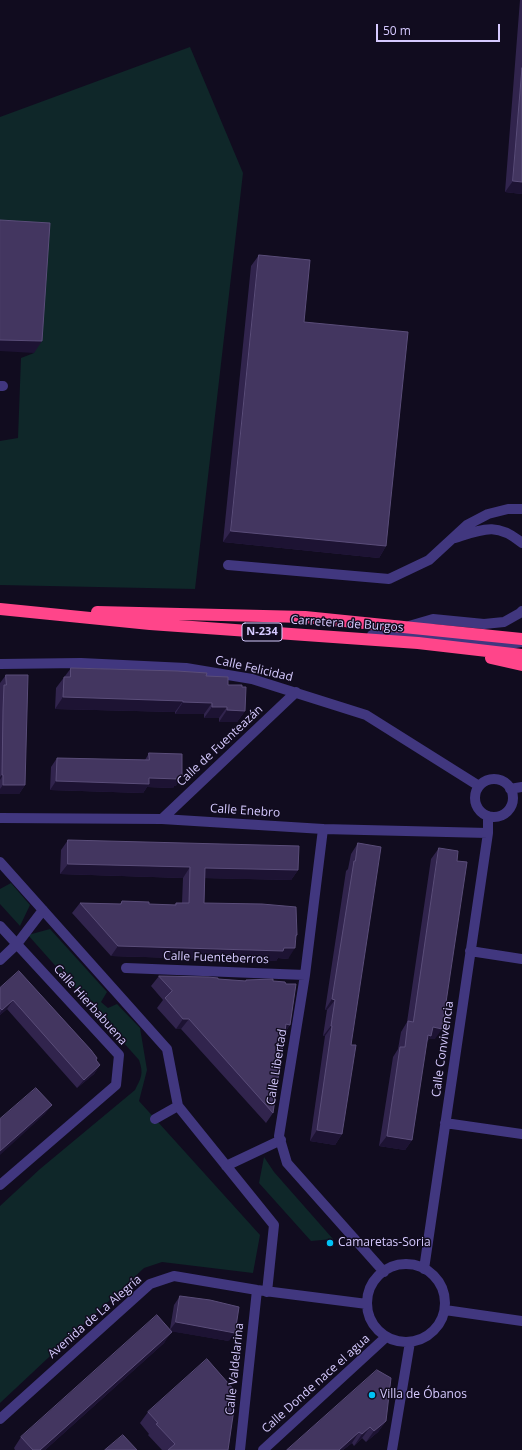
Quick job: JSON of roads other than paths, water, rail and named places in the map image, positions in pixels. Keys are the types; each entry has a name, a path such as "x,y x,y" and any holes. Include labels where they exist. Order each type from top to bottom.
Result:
{"highway":[{"name":"Carretera de Burgos","path":"1,609 306,618 522,638"},
{"name":"Carretera de Burgos","path":"1,609 150,624 418,642 522,655"},
{"path":"418,642 522,665"}],"street":[{"path":"228,565 389,579 429,560 467,525 488,514 508,509 522,509"},
{"path":"508,509 522,513"},
{"path":"450,540 480,529 497,529 519,539"},
{"path":"406,627 433,619 484,624 504,622 522,611"},
{"path":"316,636 411,634 510,644 522,642"},
{"name":"Calle Felicidad","path":"0,664 81,663 186,668 252,680 296,692 366,715 479,786"},
{"name":"Calle de Fuenteazán","path":"162,819 296,692"},
{"path":"489,779 501,780 510,788 512,803 503,814 488,816 479,809 476,803 476,791 479,786 489,779"},
{"path":"510,788 522,787"},
{"name":"Calle Convivencia","path":"424,1269 488,833 488,816"},
{"name":"Calle Enebro","path":"0,818 162,819 323,829 488,833"},
{"name":"Calle Libertad","path":"323,829 305,975 279,1136 287,1163 384,1272"},
{"path":"0,862 167,1049 178,1106 274,1225 268,1292"},
{"path":"0,960 17,944 43,910"},
{"name":"Calle Hierbabuena","path":"0,926 119,1055 116,1085 0,1185"},
{"path":"470,950 522,959"},
{"name":"Calle Fuenteberros","path":"126,968 305,975"},
{"path":"154,1119 178,1106"},
{"path":"446,1123 522,1134"},
{"path":"226,1166 281,1140"},
{"path":"404,1264 414,1265 424,1269 434,1276 441,1286 445,1297 445,1310 441,1322 433,1332 422,1339 410,1342 398,1342 386,1337 376,1328 370,1317 367,1304 369,1291 375,1280 384,1272 393,1267 404,1264"},
{"name":"Avenida de La Alegría","path":"0,1419 150,1284 174,1276 268,1292 367,1304"},
{"name":"Calle Valdelarina","path":"240,1450 257,1290"},
{"path":"445,1310 522,1321"},
{"name":"Calle Donde nace el agua","path":"263,1450 386,1337"},
{"path":"392,1450 410,1342"}],"place":[{"name":"Camaretas-Soria","path":"330,1243"},
{"name":"Villa de Óbanos","path":"372,1395"}]}
